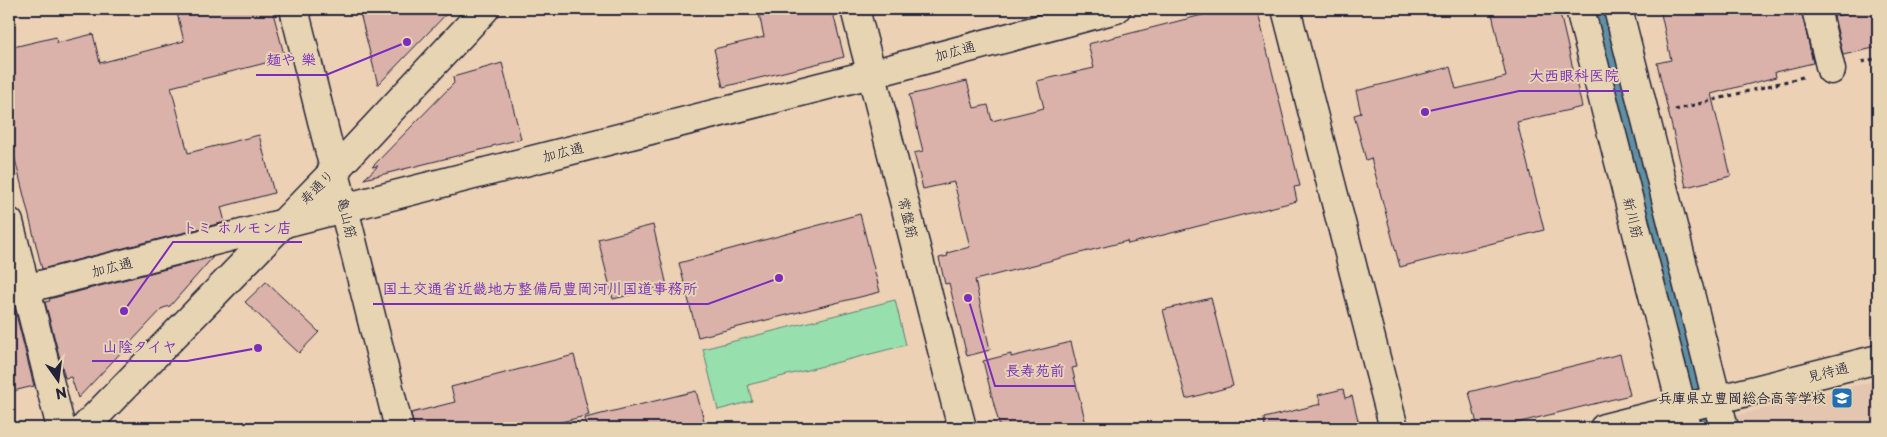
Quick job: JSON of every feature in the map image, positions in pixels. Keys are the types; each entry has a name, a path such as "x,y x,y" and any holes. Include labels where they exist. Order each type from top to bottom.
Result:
{"street":[{"name":"亀山筋","path":"294,9 400,428"},
{"name":"寿通り","path":"84,428 335,170 485,9"},
{"name":"常盤筋","path":"855,9 962,428"},
{"name":"加広通","path":"17,291 872,74 1116,9"},
{"path":"1286,9 1394,428"},
{"name":"新川筋","path":"1580,9 1685,418"},
{"path":"1618,9 1724,428"},
{"path":"1816,9 1831,70"},
{"path":"9,222 17,291 61,428"},
{"name":"見待通","path":"1604,428 1685,418 1717,400 1878,359"}],"path":[{"path":"1646,118 1878,58"}],"shaded area":[{"name":"兵庫県立豊岡総合高等学校","path":"1878,380 1878,428 1738,428 1735,416"}],"green space":[{"path":"895,300 906,345 748,385 752,401 718,410 703,349"}],"building":[{"path":"195,9 272,9 285,58 171,87 188,153 259,135 274,193 221,207 225,222 42,269 9,135 9,48 56,37 57,43 93,34 100,63 184,41 177,13"},
{"path":"359,9 451,9 378,85"},
{"path":"758,9 832,9 844,57 723,87 714,49 764,37"},
{"path":"1226,9 1257,9 1300,186 1294,187 1297,201 1128,244 1127,241 975,280 990,350 967,356 949,283 945,284 939,258 948,256 947,253 970,247 954,182 923,189 914,153 923,151 909,95 967,81 974,108 988,105 992,121 1044,108 1037,81 1094,68 1088,44"},
{"path":"1491,9 1559,9 1582,107 1517,122 1544,230 1400,267 1371,158 1366,160 1354,115 1361,113 1356,91 1450,67 1456,89 1506,77"},
{"path":"1660,9 1801,9 1813,63 1775,72 1776,77 1711,94 1731,176 1686,187 1657,63 1671,60"},
{"path":"1878,9 1878,47 1843,55 1834,16"},
{"path":"502,63 521,139 364,179 378,166 372,167 454,83 453,77"},
{"path":"860,214 880,292 698,337 679,263"},
{"path":"653,225 667,286 613,299 598,239"},
{"path":"213,257 170,306 163,308 78,398 71,377 65,378 45,302 50,301 49,299"},
{"path":"266,282 319,332 299,353 245,302"},
{"path":"1211,298 1233,386 1186,399 1163,310"},
{"path":"15,310 34,386 9,392 9,312"},
{"path":"1071,342 1077,367 1072,368 1087,428 1000,428 983,361 1011,354 1011,357"},
{"path":"1620,354 1630,395 1496,428 1478,428 1469,392"},
{"path":"574,355 589,415 537,428 414,428 411,413 455,402 451,387"},
{"path":"1343,389 1345,398 1352,396 1360,428 1265,428 1264,418 1321,404 1318,395"},
{"path":"696,391 706,428 586,428 585,418"}],"waterway":[{"path":"1599,9 1704,428"}],"place":[{"name":"麺や 樂","path":"407,42"},
{"name":"大西眼科医院","path":"1425,112"},
{"name":"国土交通省近畿地方整備局豊岡河川国道事務所","path":"779,278"},
{"name":"長寿苑前","path":"968,298"},
{"name":"トミ ホルモン店","path":"124,311"},
{"name":"山陰タイヤ","path":"258,348"},
{"name":"兵庫県立豊岡総合高等学校","path":"1842,398"}]}
